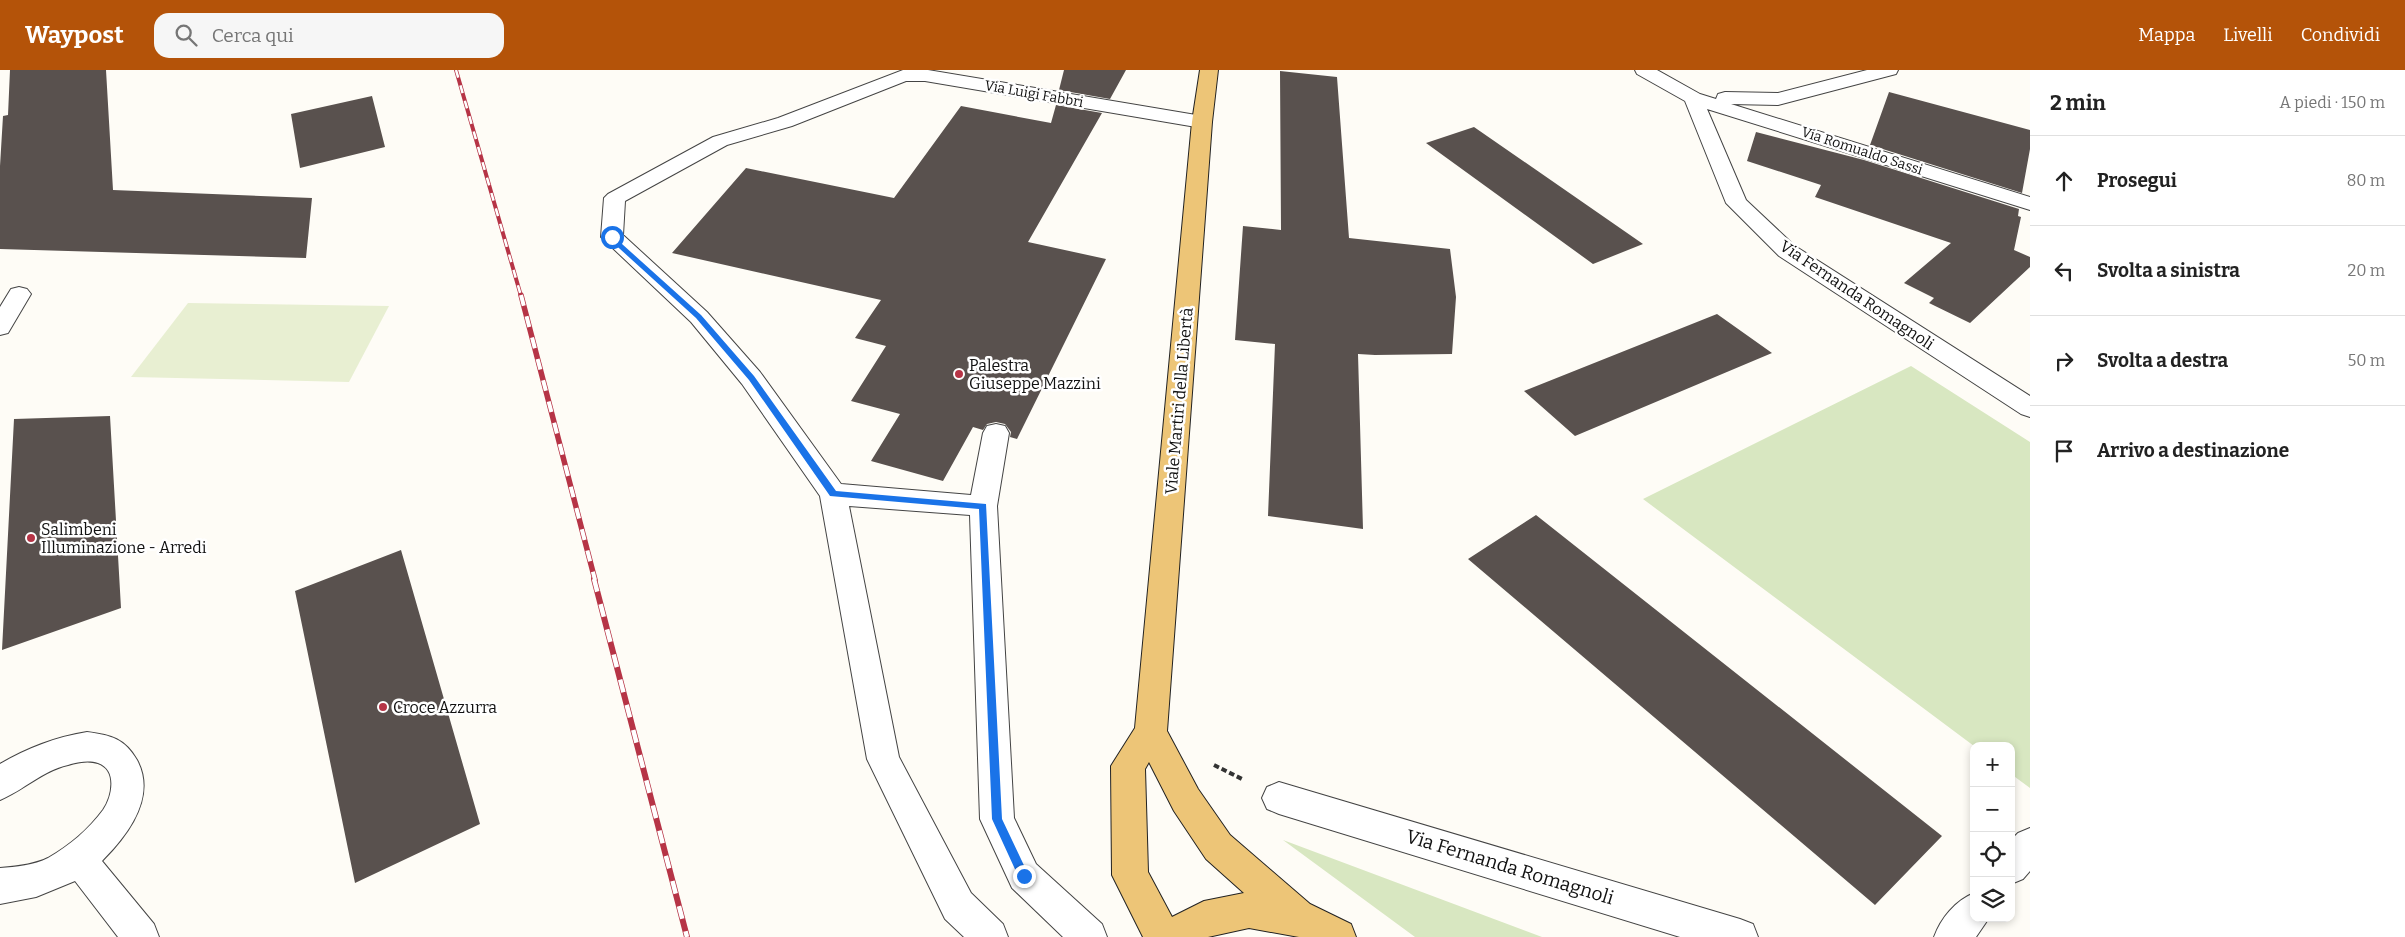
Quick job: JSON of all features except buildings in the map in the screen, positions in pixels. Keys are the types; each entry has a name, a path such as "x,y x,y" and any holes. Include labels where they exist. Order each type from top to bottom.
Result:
{"main road":[{"name":"Viale Martiri della Libertà","path":"1163,937 1130,875 1128,766 1151,732 1202,122 1209,70"},
{"path":"1151,732 1186,800 1218,848 1297,917 1338,937"},
{"path":"1174,937 1204,919 1249,910 1297,917"}],"street":[{"name":"Via Romualdo Sassi","path":"1644,70 1693,98 2030,204"},
{"name":"Via Romualdo Sassi","path":"1693,98 1778,99 1889,70"},
{"name":"Via Luigi Fabbri","path":"833,494 751,378 699,317 612,237 615,198 720,141 784,122 903,76 925,75 1202,122"},
{"name":"Via Fernanda Romagnoli","path":"1693,98 1737,203 1787,251 2030,408"},
{"path":"0,327 19,294"},
{"path":"996,433 983,506 997,819 1024,876 1089,937"},
{"path":"983,506 833,494 883,759 958,906 990,937"},
{"path":"0,886 20,885 50,875 78,859 101,838 118,816 127,795 128,776 122,760 106,750 86,747 62,750 4,775"},
{"name":"Via Fernanda Romagnoli","path":"1279,798 1740,937"},
{"path":"2015,862 2030,845"},
{"path":"78,859 140,937"},
{"path":"1952,937 1970,916"}],"green space":[{"path":"188,303 389,306 349,382 131,377"},
{"path":"1911,366 2030,442 2030,788 2015,777 2015,742 1970,743 1643,499"},
{"path":"1283,840 1542,937 1415,937"}],"railway":[{"path":"456,70 521,296"},
{"path":"521,295 595,580"},
{"path":"594,579 687,937"}],"place":[{"name":"Palestra Giuseppe Mazzini","path":"959,374"},
{"name":"Salimbeni Illuminazione - Arredi","path":"31,538"},
{"name":"Croce Azzurra","path":"383,707"}],"route":[{"path":"612,237 699,317 751,378 833,494 983,506 997,819 1024,876"}]}
